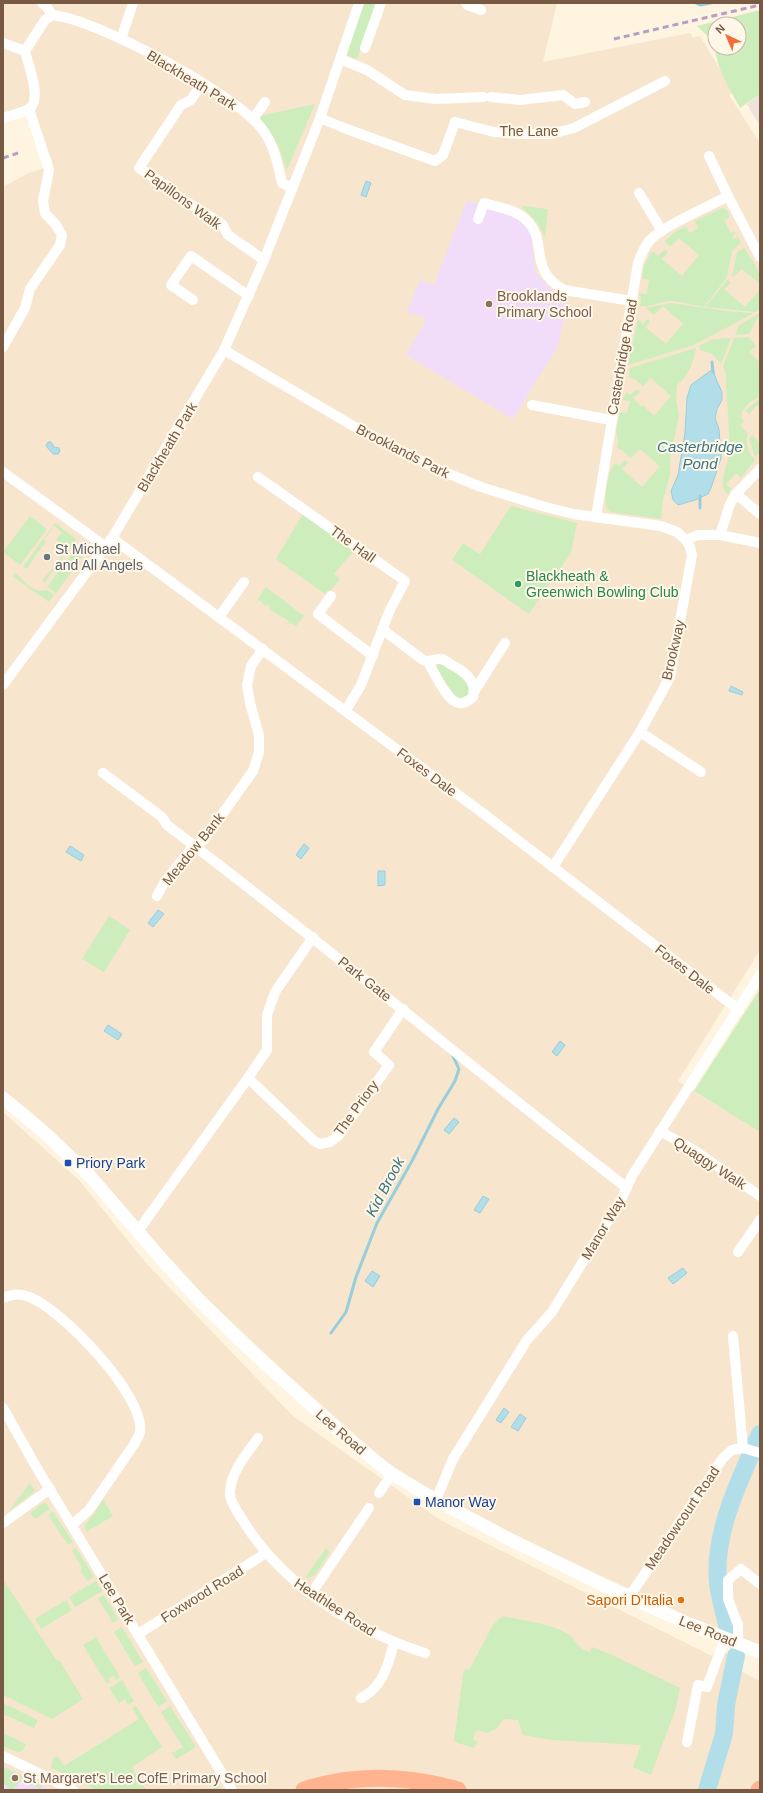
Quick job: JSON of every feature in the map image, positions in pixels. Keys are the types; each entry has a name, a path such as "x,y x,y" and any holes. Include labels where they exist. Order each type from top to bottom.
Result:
{"highway":[{"path":"304,1790 345,1780 387,1777 419,1780 458,1790"}],"main road":[{"name":"Lee Road","path":"3,1098 46,1134 90,1176 165,1263 200,1301 250,1350 348,1438 392,1474 436,1500 509,1539 629,1597 760,1652"}],"street":[{"path":"3,118 29,109 34,104 36,96 25,51 45,20 52,15 47,7 42,3"},
{"path":"121,40 133,3"},
{"name":"Blackheath Park","path":"3,685 112,538 224,350 264,260 320,118 359,3"},
{"path":"365,48 381,3"},
{"path":"466,3 467,6 482,10"},
{"name":"Blackheath Park","path":"52,15 60,16 91,26 121,40 174,66 237,105 263,130 272,146 282,183 292,188"},
{"path":"3,44 25,51"},
{"path":"340,59 367,70 405,95 436,99 487,97 520,100 562,95 575,104 584,102"},
{"name":"The Lane","path":"320,118 435,161 443,155 455,122 494,132 551,134 574,128 665,80"},
{"name":"Papillons Walk","path":"202,83 191,100 180,105 139,168 170,188 176,195 222,224 228,235 264,260"},
{"path":"253,119 264,102"},
{"path":"3,347 25,308 30,289 60,245 62,235 45,212 43,201 49,170 29,109"},
{"path":"709,156 760,257"},
{"path":"639,193 662,231"},
{"name":"Casterbridge Road","path":"596,517 638,263 642,251 650,240 662,231 728,196"},
{"path":"478,219 484,203 514,211 524,218 536,234 543,270 555,284 564,290 632,302"},
{"path":"193,300 171,285 191,256 249,296"},
{"name":"Brooklands Park","path":"224,350 355,427 438,469 481,487 573,514 661,526 677,532 686,540"},
{"path":"532,405 611,420"},
{"path":"720,535 730,504 736,494 760,469"},
{"path":"3,472 106,547"},
{"name":"The Hall","path":"258,477 404,581 388,612 361,685 346,710"},
{"path":"736,494 760,514"},
{"path":"686,540 698,535 720,535 760,543"},
{"name":"Foxes Dale","path":"112,538 346,710 739,1010"},
{"name":"Brookway","path":"553,867 640,732 670,677 692,555 686,540"},
{"path":"219,617 244,582"},
{"path":"331,596 318,614 373,656"},
{"path":"382,629 427,662 450,699 458,703 467,702 473,697 475,690 505,643"},
{"name":"Meadow Bank","path":"157,896 164,883 190,850 204,840 253,771 259,752 259,735 250,703 247,685 251,666 263,649"},
{"path":"427,662 441,659 456,667 470,677 475,690"},
{"path":"640,732 701,772"},
{"name":"Park Gate","path":"103,773 162,817 167,825 312,937 545,1125 627,1188"},
{"path":"138,1231 267,1050 267,1015 275,992 312,937"},
{"name":"Manor Way","path":"436,1500 453,1459 527,1340 552,1312 622,1198 632,1176 760,976"},
{"name":"The Priory","path":"248,1078 313,1140 320,1144 330,1142 338,1136 389,1065 374,1052 403,1009"},
{"name":"Quaggy Walk","path":"660,1131 694,1150 760,1196"},
{"path":"738,1252 760,1220"},
{"path":"3,1298 16,1294 31,1297 62,1319 96,1351 120,1382 129,1397 139,1420 140,1432 135,1443 89,1510 72,1525"},
{"path":"733,1336 743,1448 760,1453"},
{"name":"Lee Park","path":"3,1408 50,1489 232,1790"},
{"name":"Heathlee Road","path":"258,1438 237,1469 231,1481 230,1493 239,1515 266,1553 289,1576 311,1594 356,1622 394,1643 425,1653"},
{"name":"Meadowcourt Road","path":"629,1597 723,1458 732,1450 743,1448"},
{"path":"379,1494 392,1474"},
{"path":"3,1523 50,1489"},
{"path":"311,1594 369,1508"},
{"name":"Foxwood Road","path":"138,1634 266,1553"},
{"path":"738,1644 738,1625 728,1599 728,1580 741,1569 760,1584"},
{"path":"687,1742 698,1685 707,1687 722,1637"},
{"path":"361,1698 370,1694 380,1683 388,1666 394,1643"},
{"path":"3,1756 73,1790"}],"shaded area":[{"path":"3,3 557,3 543,62 690,33 693,38 700,36 707,48 707,56 712,56 734,92 729,95 760,143 760,950 678,1081 760,1132 760,1645 693,1619 538,1546 466,1510 421,1485 384,1460 290,1377 202,1294 67,1145 32,1113 3,1090 3,187 29,173 53,165 34,111 3,121"},
{"path":"760,94 760,126 747,104"},
{"name":"Brooklands Primary School","path":"467,200 493,210 511,213 526,226 531,234 535,271 551,290 568,297 558,346 513,419 406,355 425,322 424,317 407,312 420,280 434,285"},
{"path":"3,1112 79,1180 146,1263 293,1416 440,1520 712,1656 716,1649 732,1655 730,1666 760,1681 760,1790 3,1790"},
{"name":"St Margaret's Lee CofE Primary School","path":"3,1766 51,1790 3,1790"}],"green space":[{"path":"362,3 377,3 357,59 345,55"},
{"path":"760,10 760,94 740,108 718,64 716,56 747,56 747,16 736,16"},
{"path":"707,23 707,35 697,26"},
{"path":"315,104 287,170 278,145 259,116"},
{"path":"523,206 548,209 545,238 541,229 530,214 522,208"},
{"path":"722,208 727,210 730,217 724,220 731,233 735,231 736,233 732,236 734,239 738,237 741,242 732,251 727,277 704,307 672,301 640,306 641,298 639,293 647,294 649,280 642,278 644,267 651,252 654,252 658,256 665,249 668,252 662,259 682,276 699,255 679,238 670,247 665,241 675,232 686,226 689,233 698,228 695,221"},
{"path":"744,247 757,268 760,284 742,269 733,277 732,276 737,253"},
{"path":"728,279 731,283 724,289 745,307 760,289 760,309 755,312 705,307"},
{"path":"672,303 752,314 694,345 628,365 638,319 643,324 648,319 650,322 645,327 666,344 683,324 663,306 654,315 646,308"},
{"path":"760,313 749,334 735,335 739,325"},
{"path":"749,337 756,346 749,352 758,361 760,360 760,397 745,408 741,414 744,421 740,425 748,434 748,448 755,460 741,478 736,473 726,484 731,489 728,494 723,487 724,473 728,459 729,438 726,374 723,367 734,338"},
{"path":"731,338 721,364 712,354 700,350 699,346 713,339"},
{"path":"696,348 690,368 677,385 676,399 679,415 670,459 670,475 663,500 661,519 611,512 607,508 606,504 606,492 608,478 615,463 619,466 625,460 628,463 622,469 642,487 660,466 640,449 631,458 617,448 618,441 616,431 620,412 627,413 630,401 622,400 627,392 630,395 637,389 640,392 633,398 654,416 671,396 651,378 643,386 636,380 629,377 630,368"},
{"path":"760,398 760,408 757,405 749,414 745,411"},
{"path":"752,435 760,443 760,455 758,454 755,457 749,439"},
{"name":"Blackheath & Greenwich Bowling Club","path":"511,506 577,523 571,553 529,614 452,560 463,543 480,554"},
{"path":"304,512 356,548 334,574 340,579 331,590 328,590 325,594 276,559"},
{"path":"30,516 47,529 20,565 3,552"},
{"path":"55,523 76,539 44,583 42,581 63,555 62,552 58,551 61,548 58,548 62,543 56,540 63,531 61,532 54,525 46,538 45,537"},
{"path":"43,539 47,542 45,542 46,543 41,547 40,551 27,569 23,567"},
{"path":"81,542 89,548 56,593 47,587"},
{"path":"15,573 33,588 42,591 47,590 54,595 49,602 12,576"},
{"path":"266,587 304,616 296,626 292,623 288,623 289,621 269,609 270,607 267,604 265,606 260,600 257,600"},
{"path":"439,663 454,671 462,678 468,686 470,692 468,696 458,698 454,696 444,683 437,664"},
{"path":"109,916 130,930 104,972 82,959"},
{"path":"760,989 760,1132 694,1091"},
{"path":"30,1483 35,1491 8,1512"},
{"path":"103,1499 113,1516 86,1532 84,1526 94,1514"},
{"path":"43,1503 46,1503 50,1509 35,1519 30,1513"},
{"path":"53,1512 73,1542 68,1545 48,1515"},
{"path":"76,1548 94,1577 87,1581 80,1570 82,1568 72,1551"},
{"path":"326,1548 330,1552 314,1576 305,1578"},
{"path":"3,1579 57,1661 59,1660 83,1699 52,1719 3,1695"},
{"path":"96,1581 102,1591 75,1607 69,1597"},
{"path":"104,1595 118,1619 113,1623 98,1598"},
{"path":"66,1600 72,1610 41,1629 35,1619"},
{"path":"502,1616 526,1620 552,1627 570,1635 585,1651 590,1652 592,1647 610,1654 680,1688 676,1708 651,1775 633,1767 641,1745 551,1740 523,1735 518,1720 504,1719 497,1728 487,1733 476,1730 473,1739 478,1742 474,1748 458,1743 454,1740 464,1669 469,1670 493,1625"},
{"path":"122,1627 143,1662 135,1666 114,1632"},
{"path":"96,1637 120,1677 116,1680 113,1676 108,1679 110,1682 107,1684 83,1645"},
{"path":"146,1668 167,1701 158,1707 138,1673"},
{"path":"122,1680 134,1701 128,1705 125,1699 119,1703 109,1688"},
{"path":"3,1703 38,1720 34,1728 3,1714"},
{"path":"136,1706 162,1747 132,1767 146,1790 97,1790 51,1768 53,1758 58,1756 64,1766 139,1719 132,1708"},
{"path":"170,1706 196,1747 176,1759 172,1753 183,1747 161,1712"},
{"path":"3,1733 26,1744 22,1751 17,1752 3,1746"},
{"name":"St Margaret's Lee CofE Primary School","path":"3,1767 29,1779 32,1783 33,1781 42,1785 40,1790 33,1784 32,1786 21,1780 13,1790 6,1790 8,1787 3,1783"},
{"path":"211,1774 221,1790 214,1790 209,1783 212,1781 209,1775"}],"water":[{"path":"366,181 371,183 366,197 361,195"},
{"name":"Casterbridge Pond","path":"713,369 722,392 722,400 717,409 715,418 719,429 721,458 708,494 678,505 673,500 671,491 678,475 685,433 687,398 691,385"},
{"path":"48,442 51,442 54,447 59,448 60,451 58,454 53,454 46,446"},
{"path":"731,686 743,692 742,695 729,691"},
{"path":"304,844 309,848 301,859 296,855"},
{"path":"70,846 84,855 81,861 66,852"},
{"path":"378,871 385,871 385,885 378,886"},
{"path":"158,910 164,914 153,927 148,923"},
{"path":"108,1025 122,1034 118,1040 104,1031"},
{"path":"560,1041 565,1045 557,1056 552,1052"},
{"path":"454,1118 459,1122 449,1134 444,1130"},
{"path":"483,1196 489,1199 480,1213 474,1210"},
{"path":"683,1268 687,1273 673,1284 668,1278"},
{"path":"372,1271 380,1276 373,1287 365,1281"},
{"path":"504,1408 509,1412 501,1423 496,1420"},
{"path":"520,1414 526,1418 518,1431 511,1427"}],"waterway":[{"name":"Kid Brook","path":"696,3 700,5 711,3"},
{"name":"Kid Brook","path":"712,362 713,372"},
{"name":"Kid Brook","path":"700,496 700,508"},
{"name":"Kid Brook","path":"331,1333 346,1312 356,1277 377,1223 412,1161 438,1109 455,1081 459,1069 452,1054"},
{"path":"728,1628 718,1583 720,1545 730,1507 744,1469 760,1434"},
{"path":"707,1790 724,1734 726,1705 736,1656"},
{"name":"Kid Brook","path":"727,1666 733,1669"}],"railway":[{"path":"614,39 760,5"},
{"path":"3,158 18,153"}],"place":[{"name":"Brooklands Primary School","path":"489,304"},
{"name":"St Michael and All Angels","path":"47,557"},
{"name":"Blackheath & Greenwich Bowling Club","path":"518,584"},
{"name":"Priory Park","path":"68,1163"},
{"name":"Manor Way","path":"417,1502"},
{"name":"Sapori D'Italia","path":"681,1600"},
{"name":"St Margaret's Lee CofE Primary School","path":"15,1778"}]}
